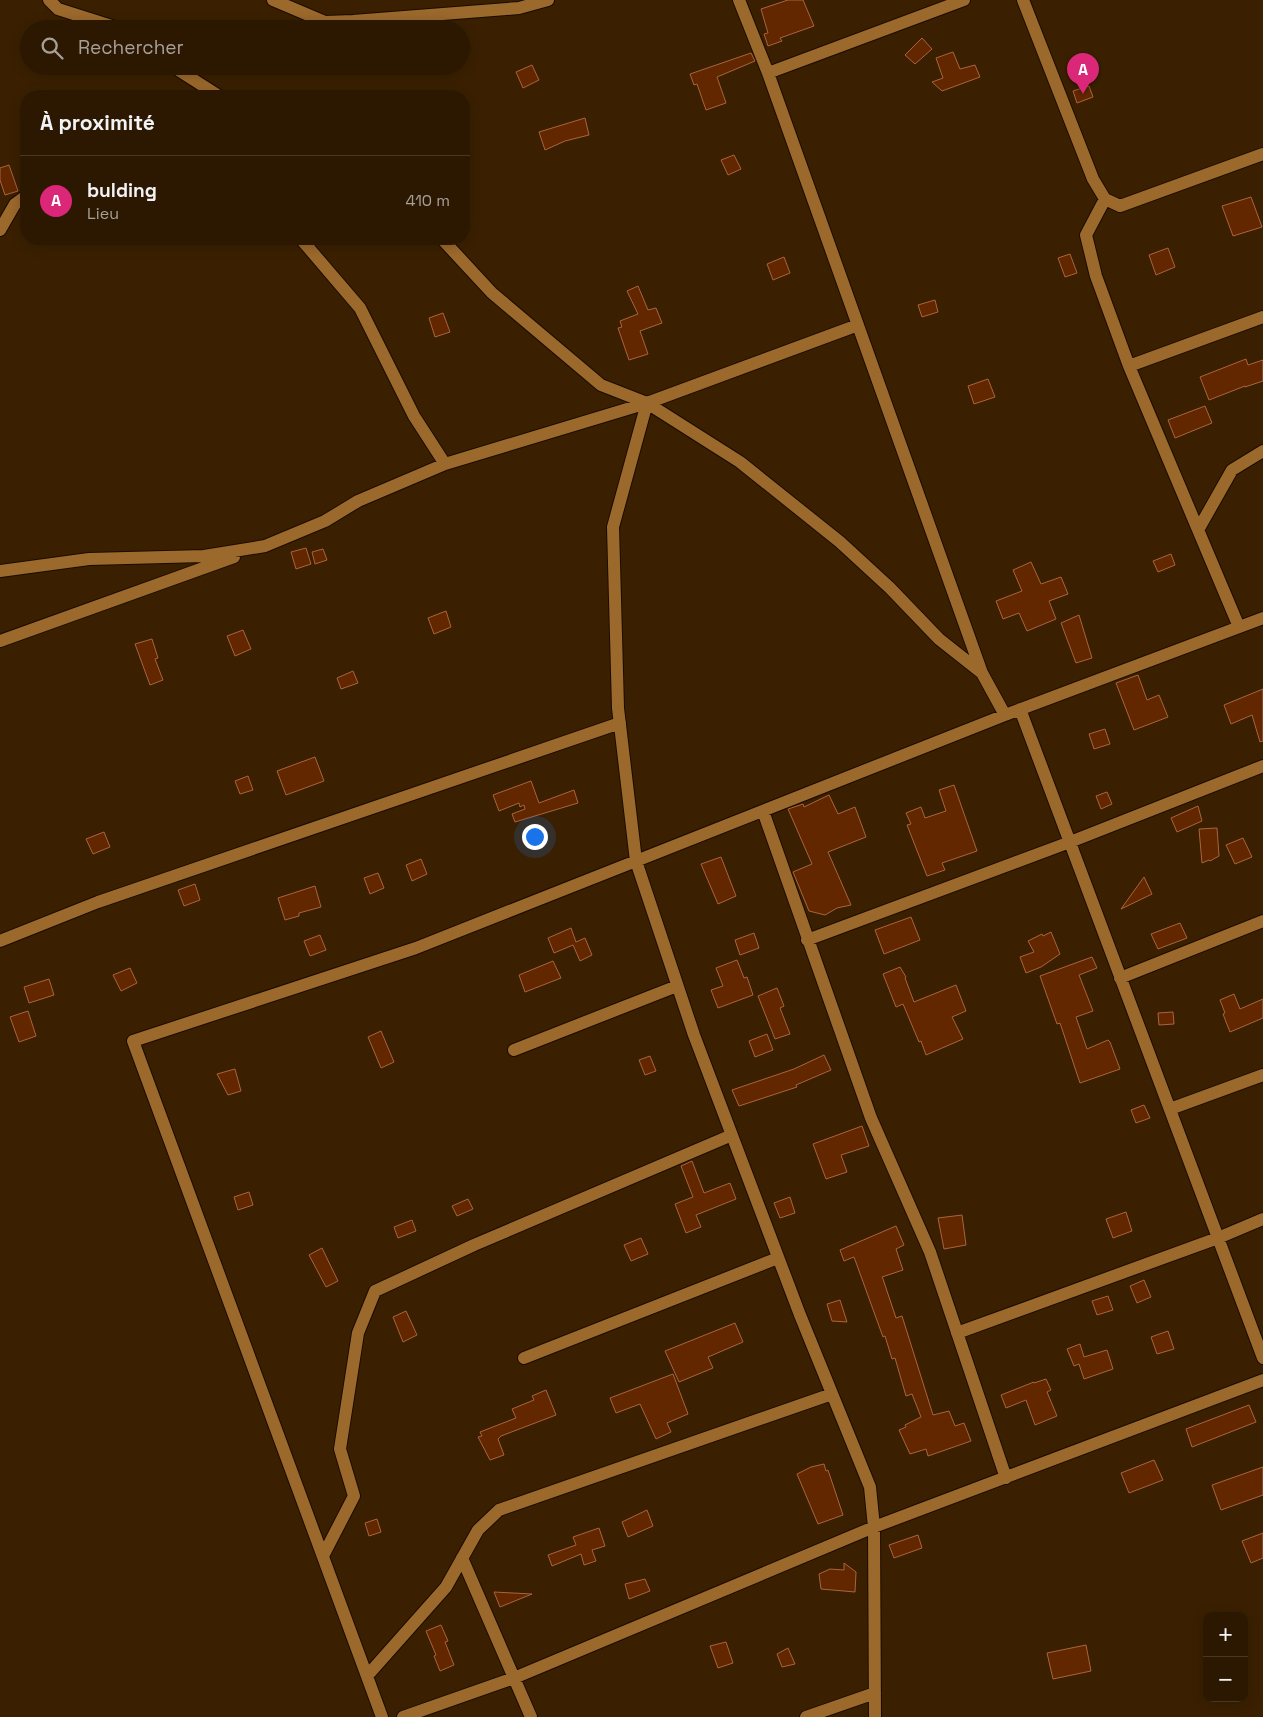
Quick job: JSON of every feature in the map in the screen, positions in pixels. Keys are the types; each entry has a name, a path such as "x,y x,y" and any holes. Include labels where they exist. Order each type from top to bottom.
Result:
{"street":[{"path":"50,0 58,9 93,20"},
{"path":"273,0 320,20"},
{"path":"366,20 519,8 548,0"},
{"path":"738,0 768,73 982,673 1005,715"},
{"path":"768,73 964,0"},
{"path":"1023,0 1093,179 1105,199 1120,206 1263,154"},
{"path":"186,75 210,90"},
{"path":"1105,199 1086,235 1096,276 1130,366 1239,626"},
{"path":"0,230 14,204 20,200"},
{"path":"306,245 360,308 414,416 445,464"},
{"path":"448,245 492,293 601,385 646,403 740,462 840,542 890,588 939,639 982,673"},
{"path":"1130,366 1263,317"},
{"path":"0,640 265,546 325,521 358,501 445,464 646,403 858,325"},
{"path":"646,403 613,526 620,723 636,861 694,1035 778,1258 870,1488 874,1527 875,1717"},
{"path":"1198,530 1232,470 1263,451"},
{"path":"0,571 89,559 204,556 265,546"},
{"path":"382,1717 133,1041 416,948 1020,709 1263,618"},
{"path":"1020,709 1263,1358"},
{"path":"0,941 98,902 620,723"},
{"path":"807,940 1070,842 1263,766"},
{"path":"763,811 871,1118 930,1252 1006,1478"},
{"path":"1120,978 1263,922"},
{"path":"514,1050 677,986"},
{"path":"1170,1109 1263,1074"},
{"path":"323,1556 354,1496 340,1449 358,1332 375,1291 474,1244 732,1135"},
{"path":"957,1333 1263,1220"},
{"path":"524,1358 778,1258"},
{"path":"403,1717 514,1678 874,1527 1263,1380"},
{"path":"367,1676 446,1587 478,1530 499,1510 832,1394"},
{"path":"462,1558 531,1717"},
{"path":"806,1717 875,1693"}],"building":[{"path":"788,0 803,0 814,26 780,38 782,41 768,46 764,34 768,33 761,9"},
{"path":"922,38 932,49 915,64 905,55"},
{"path":"953,52 960,69 975,65 980,77 942,91 932,82 943,78 936,58"},
{"path":"751,53 755,61 717,77 726,103 706,110 697,84 694,85 690,74"},
{"path":"532,65 539,80 523,88 516,72"},
{"path":"1089,86 1093,97 1077,103 1073,91"},
{"path":"585,118 589,135 565,141 545,150 539,132"},
{"path":"734,155 741,169 728,175 721,160"},
{"path":"9,165 18,191 5,195 0,180 0,168"},
{"path":"1251,197 1262,227 1233,236 1222,206"},
{"path":"1168,248 1175,267 1156,275 1149,255"},
{"path":"1070,254 1077,273 1065,277 1058,258"},
{"path":"784,257 790,273 773,280 767,264"},
{"path":"638,286 648,310 656,308 662,323 640,331 648,354 629,360 618,328 622,327 620,321 638,314 627,291"},
{"path":"935,300 938,312 922,317 918,305"},
{"path":"443,313 450,332 435,337 429,318"},
{"path":"1246,359 1248,365 1263,360 1263,381 1209,400 1200,377"},
{"path":"988,379 995,397 974,404 968,386"},
{"path":"1205,406 1212,423 1175,438 1168,420"},
{"path":"306,548 311,564 296,569 291,552"},
{"path":"323,549 327,560 315,564 312,552"},
{"path":"1171,554 1175,565 1158,572 1153,561"},
{"path":"1031,562 1041,584 1061,577 1068,594 1049,601 1056,619 1027,631 1019,613 1003,619 996,601 1022,591 1013,570"},
{"path":"446,611 451,627 434,634 428,618"},
{"path":"1079,615 1092,658 1076,663 1061,623"},
{"path":"243,630 251,649 235,656 227,636"},
{"path":"152,639 158,658 155,659 163,680 150,685 135,644"},
{"path":"353,671 358,683 341,689 337,678"},
{"path":"1138,675 1147,700 1159,695 1168,717 1134,730 1116,683"},
{"path":"1263,689 1263,741 1260,742 1252,715 1231,724 1224,705"},
{"path":"1105,729 1110,744 1094,749 1089,734"},
{"path":"315,757 324,781 286,795 277,771"},
{"path":"248,776 253,790 240,794 235,781"},
{"path":"531,781 539,803 574,790 578,803 515,822 512,814 525,809 524,805 520,807 519,803 499,811 493,795"},
{"path":"954,785 977,851 942,863 945,870 927,876 907,825 911,824 906,813 921,807 925,818 946,811 939,790"},
{"path":"1107,792 1112,804 1101,809 1096,796"},
{"path":"829,795 838,814 855,807 866,837 828,852 851,905 837,908 825,915 809,911 793,872 812,864 788,809 803,804 804,807"},
{"path":"1198,806 1202,821 1177,832 1171,818"},
{"path":"1217,828 1219,856 1202,863 1199,829"},
{"path":"104,832 110,847 93,854 86,839"},
{"path":"1243,838 1252,857 1235,864 1226,845"},
{"path":"721,857 736,896 718,904 701,864"},
{"path":"421,859 427,874 412,881 406,865"},
{"path":"378,873 384,888 370,894 364,878"},
{"path":"1144,877 1152,894 1121,909"},
{"path":"195,884 200,900 184,906 178,890"},
{"path":"315,886 321,907 299,913 299,916 285,920 278,898"},
{"path":"911,917 920,940 884,954 875,930"},
{"path":"1180,923 1187,938 1158,949 1151,934"},
{"path":"571,928 576,942 585,938 592,955 580,961 573,945 554,953 548,938"},
{"path":"1051,932 1060,954 1041,967 1026,973 1020,957 1034,952 1028,941"},
{"path":"754,933 759,948 740,955 735,940"},
{"path":"320,935 326,950 310,956 304,941"},
{"path":"1092,957 1097,968 1079,975 1093,1011 1076,1017 1087,1049 1108,1040 1120,1069 1080,1083 1060,1023 1057,1024 1040,976"},
{"path":"737,960 744,978 747,977 753,995 718,1008 711,990 723,986 716,968"},
{"path":"553,961 561,978 525,992 519,975"},
{"path":"900,967 906,977 914,1002 956,985 966,1011 952,1017 963,1039 926,1055 903,1004 896,1007 883,974"},
{"path":"130,968 137,983 121,991 113,975"},
{"path":"49,979 54,995 29,1003 24,987"},
{"path":"777,988 784,1006 780,1008 790,1034 775,1039 758,996"},
{"path":"1234,994 1240,1009 1263,999 1263,1018 1230,1032 1220,1000"},
{"path":"28,1011 36,1036 19,1042 10,1017"},
{"path":"1173,1012 1174,1024 1159,1025 1158,1013"},
{"path":"381,1031 394,1062 381,1068 368,1037"},
{"path":"767,1034 773,1050 755,1057 749,1041"},
{"path":"824,1055 831,1070 796,1085 797,1087 739,1106 732,1090 794,1069"},
{"path":"650,1056 656,1071 645,1075 639,1060"},
{"path":"235,1069 241,1091 228,1095 217,1074"},
{"path":"1144,1105 1150,1118 1136,1123 1131,1110"},
{"path":"862,1126 869,1146 841,1155 847,1172 826,1179 813,1144"},
{"path":"692,1161 704,1193 730,1183 736,1199 696,1215 701,1227 686,1233 675,1204 693,1197 681,1166"},
{"path":"249,1192 253,1205 238,1210 234,1197"},
{"path":"790,1197 795,1213 780,1218 774,1203"},
{"path":"468,1199 473,1209 457,1216 452,1206"},
{"path":"1126,1212 1132,1231 1113,1238 1106,1219"},
{"path":"962,1215 966,1245 944,1249 938,1218"},
{"path":"412,1220 416,1231 398,1238 394,1227"},
{"path":"896,1226 904,1245 896,1249 903,1270 882,1277 896,1318 902,1316 933,1415 949,1411 955,1426 964,1423 971,1441 928,1456 926,1449 910,1454 899,1430 921,1417 912,1394 906,1396 895,1358 892,1359 885,1336 883,1337 854,1257 844,1261 840,1250"},
{"path":"641,1238 648,1254 631,1261 624,1245"},
{"path":"322,1248 338,1281 326,1287 309,1255"},
{"path":"1144,1280 1151,1297 1137,1303 1130,1286"},
{"path":"1108,1296 1113,1310 1097,1315 1092,1301"},
{"path":"840,1300 847,1322 832,1321 827,1304"},
{"path":"406,1311 417,1335 403,1342 393,1317"},
{"path":"735,1323 743,1342 708,1357 713,1368 679,1382 665,1351"},
{"path":"1168,1331 1174,1349 1157,1354 1151,1337"},
{"path":"1080,1344 1084,1357 1107,1350 1113,1369 1084,1379 1079,1364 1074,1366 1067,1349"},
{"path":"673,1374 688,1414 667,1423 671,1432 656,1439 640,1404 616,1413 610,1398"},
{"path":"1046,1379 1051,1390 1047,1392 1057,1416 1035,1425 1026,1400 1006,1408 1001,1395"},
{"path":"546,1390 556,1415 501,1436 498,1439 504,1455 490,1460 478,1437 482,1436 480,1432 516,1418 512,1409 534,1400 532,1396"},
{"path":"1249,1405 1256,1422 1192,1447 1186,1429"},
{"path":"1154,1460 1163,1480 1129,1493 1121,1473"},
{"path":"824,1464 826,1471 828,1470 843,1515 818,1524 797,1474 811,1467"},
{"path":"1263,1467 1263,1495 1221,1510 1212,1485"},
{"path":"647,1510 653,1526 628,1537 622,1522"},
{"path":"377,1519 381,1532 369,1536 365,1523"},
{"path":"599,1528 605,1546 592,1550 596,1561 584,1565 581,1554 552,1566 548,1555 576,1545 573,1537"},
{"path":"1263,1533 1263,1558 1251,1563 1242,1541"},
{"path":"918,1535 922,1548 894,1558 889,1545"},
{"path":"844,1563 856,1572 855,1592 821,1589 819,1574 830,1569 844,1570"},
{"path":"645,1579 650,1591 629,1599 625,1584"},
{"path":"494,1592 532,1594 500,1607"},
{"path":"441,1625 448,1641 445,1642 454,1665 440,1671 434,1656 436,1655 426,1631"},
{"path":"726,1642 733,1663 718,1668 710,1646"},
{"path":"1086,1645 1091,1671 1053,1679 1047,1653"},
{"path":"788,1648 795,1664 782,1667 777,1654"}],"place":[{"name":"bulding","path":"1083,94"}]}
